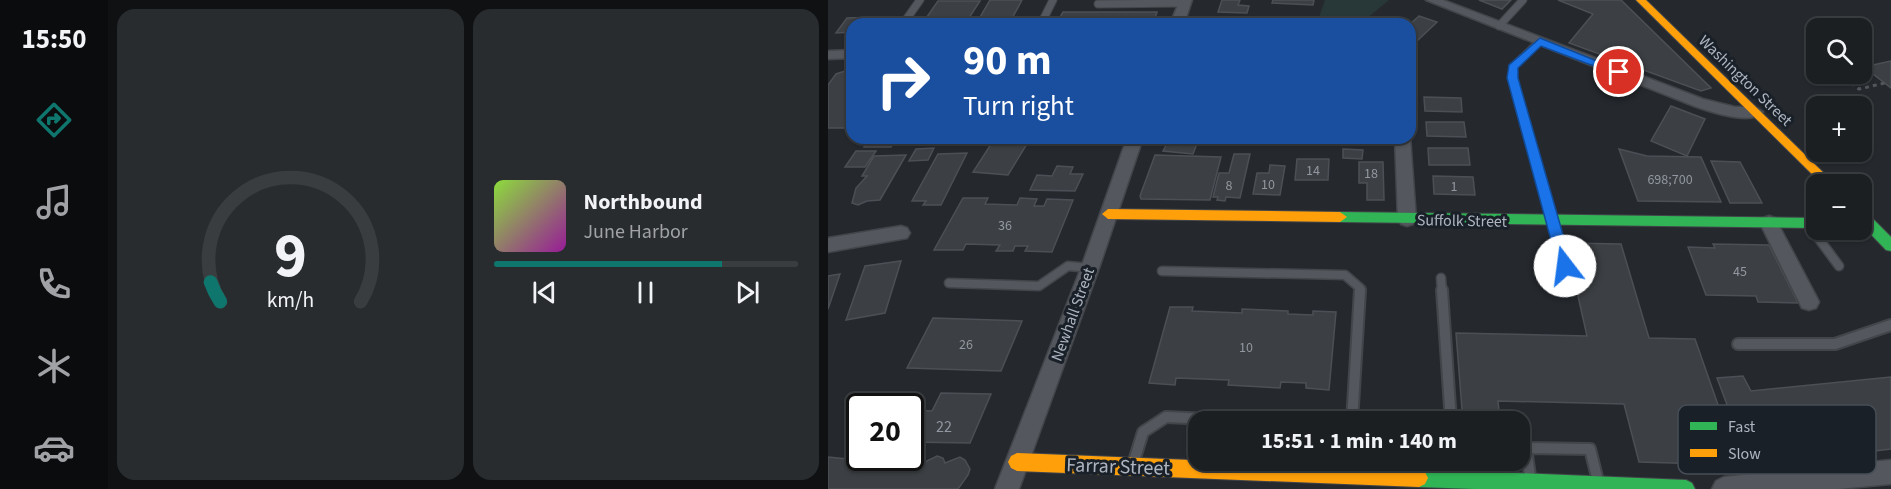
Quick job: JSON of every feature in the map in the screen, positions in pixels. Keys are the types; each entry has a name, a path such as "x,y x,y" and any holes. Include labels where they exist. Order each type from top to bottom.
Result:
{"street":[{"path":"1432,0 1698,103 1735,112 1755,112"},
{"name":"Washington Street","path":"1641,0 1819,174"},
{"path":"1179,18 1186,1"},
{"path":"828,55 846,54"},
{"name":"Newhall Street","path":"1007,489 1090,268 1133,144"},
{"path":"1402,144 1407,219"},
{"name":"Suffolk Street","path":"1107,214 1806,223"},
{"path":"1769,223 1809,302"},
{"path":"1872,228 1891,246"},
{"path":"828,244 901,233"},
{"name":"Farrar Street","path":"1017,462 1346,475 1439,484 1454,475 1531,482 1686,489"},
{"path":"1876,474 1891,472"},
{"path":"1724,489 1871,474"}],"lane":[{"path":"907,18 920,0"},
{"path":"1044,18 1053,0"},
{"path":"1499,26 1523,0"},
{"path":"1098,3 1186,1"},
{"path":"1540,41 1513,67 1512,78 1569,286"},
{"path":"1823,240 1839,266"},
{"path":"949,283 1039,286 1068,266 1090,268"},
{"path":"1162,272 1345,275 1360,288 1353,411"},
{"path":"1441,278 1450,411"},
{"path":"1738,344 1835,344 1891,325"},
{"path":"1133,466 1143,432 1166,417 1188,418"},
{"path":"1531,482 1526,448 1590,449 1599,485"},
{"path":"1346,475 1347,471"},
{"path":"1294,489 1296,473"}],"path":[{"path":"1852,84 1859,89 1885,83"}],"shaded area":[{"path":"1325,0 1389,0 1367,18 1319,18"}],"building":[{"path":"990,0 1022,0 1012,18 980,18"},
{"path":"1222,0 1240,0 1238,5 1249,6 1247,13 1218,12"},
{"path":"1273,0 1314,0 1313,5 1272,3"},
{"path":"1479,0 1511,0 1502,9"},
{"path":"1558,0 1621,0 1711,88 1701,91 1569,43 1593,14"},
{"path":"938,1 980,1 969,18 926,18"},
{"path":"1063,12 1157,12 1155,18 1060,18"},
{"path":"1419,16 1437,22 1416,42 1416,19"},
{"path":"846,19 846,32 836,33"},
{"path":"1891,61 1891,88 1872,73 1872,65"},
{"path":"846,71 845,128 828,128 828,85 836,74"},
{"path":"1424,97 1461,98 1462,112 1425,111"},
{"path":"1671,106 1705,119 1687,156 1651,141"},
{"path":"1426,122 1464,122 1466,137 1427,136"},
{"path":"866,144 893,144 891,147 864,147"},
{"path":"991,144 1027,144 1008,175 973,172"},
{"path":"1167,144 1197,144 1193,154 1163,151"},
{"path":"934,148 928,160 909,161 916,149"},
{"path":"1428,148 1468,148 1470,165 1429,165"},
{"path":"1343,149 1363,150 1362,159 1343,158"},
{"path":"1619,149 1647,156 1701,157 1721,202 1638,201"},
{"path":"856,151 876,151 865,167 845,167"},
{"path":"967,153 941,205 923,205 926,201 912,201 938,154"},
{"path":"1234,154 1250,154 1240,198 1226,197 1225,201 1217,200 1218,197 1213,197 1219,173 1229,173"},
{"path":"906,155 880,200 867,201 858,205 852,203 856,188 867,176 862,176 874,156"},
{"path":"1155,155 1221,157 1210,200 1141,199 1140,196"},
{"path":"1297,159 1329,159 1328,180 1295,180"},
{"path":"1711,161 1740,162 1762,203 1730,203"},
{"path":"1359,162 1383,162 1384,200 1367,200 1367,183 1359,183"},
{"path":"1270,165 1285,166 1280,195 1253,194 1257,173 1269,173"},
{"path":"1057,166 1073,167 1070,174 1083,174 1075,191 1030,190 1037,175 1052,176"},
{"path":"1433,176 1473,177 1475,195 1434,194"},
{"path":"963,198 988,198 985,204 1017,205 1020,198 1037,199 1034,206 1044,206 1047,199 1073,200 1052,252 1025,251 1028,246 1015,246 1013,251 996,251 1000,245 966,244 963,250 934,250"},
{"path":"1566,243 1621,244 1649,338 1695,339 1718,405 1678,405 1678,463 1639,462 1624,404 1498,401 1499,411 1462,411 1456,333 1587,336"},
{"path":"1713,244 1769,245 1798,303 1758,302 1756,296 1706,295 1688,247 1715,248"},
{"path":"901,261 885,313 846,320 865,266"},
{"path":"840,274 828,309 828,276"},
{"path":"1170,307 1193,307 1192,311 1242,313 1242,309 1288,311 1288,314 1313,315 1313,311 1336,312 1329,390 1306,388 1306,383 1281,382 1280,388 1228,385 1229,380 1176,378 1175,385 1149,383"},
{"path":"933,318 1022,321 1001,371 907,368"},
{"path":"1743,376 1751,391 1891,377 1891,449 1876,451 1876,405 1727,405 1717,378"},
{"path":"941,393 991,394 970,443 924,442 924,411 932,411"},
{"path":"937,456 943,458 945,463 960,457 965,460 970,469 958,489 828,489 828,457 846,459 846,471 924,471 924,462"}],"traffic: fast":[{"path":"1340,217 1806,223"},
{"path":"1872,227 1891,246"},
{"path":"1419,478 1686,489"}],"traffic: slow":[{"path":"1641,0 1819,174"},
{"path":"1108,214 1340,217"},
{"path":"1017,462 1419,478"}],"route":[{"path":"1565,266 1550,220 1512,78 1513,67 1540,41 1619,72"}]}
